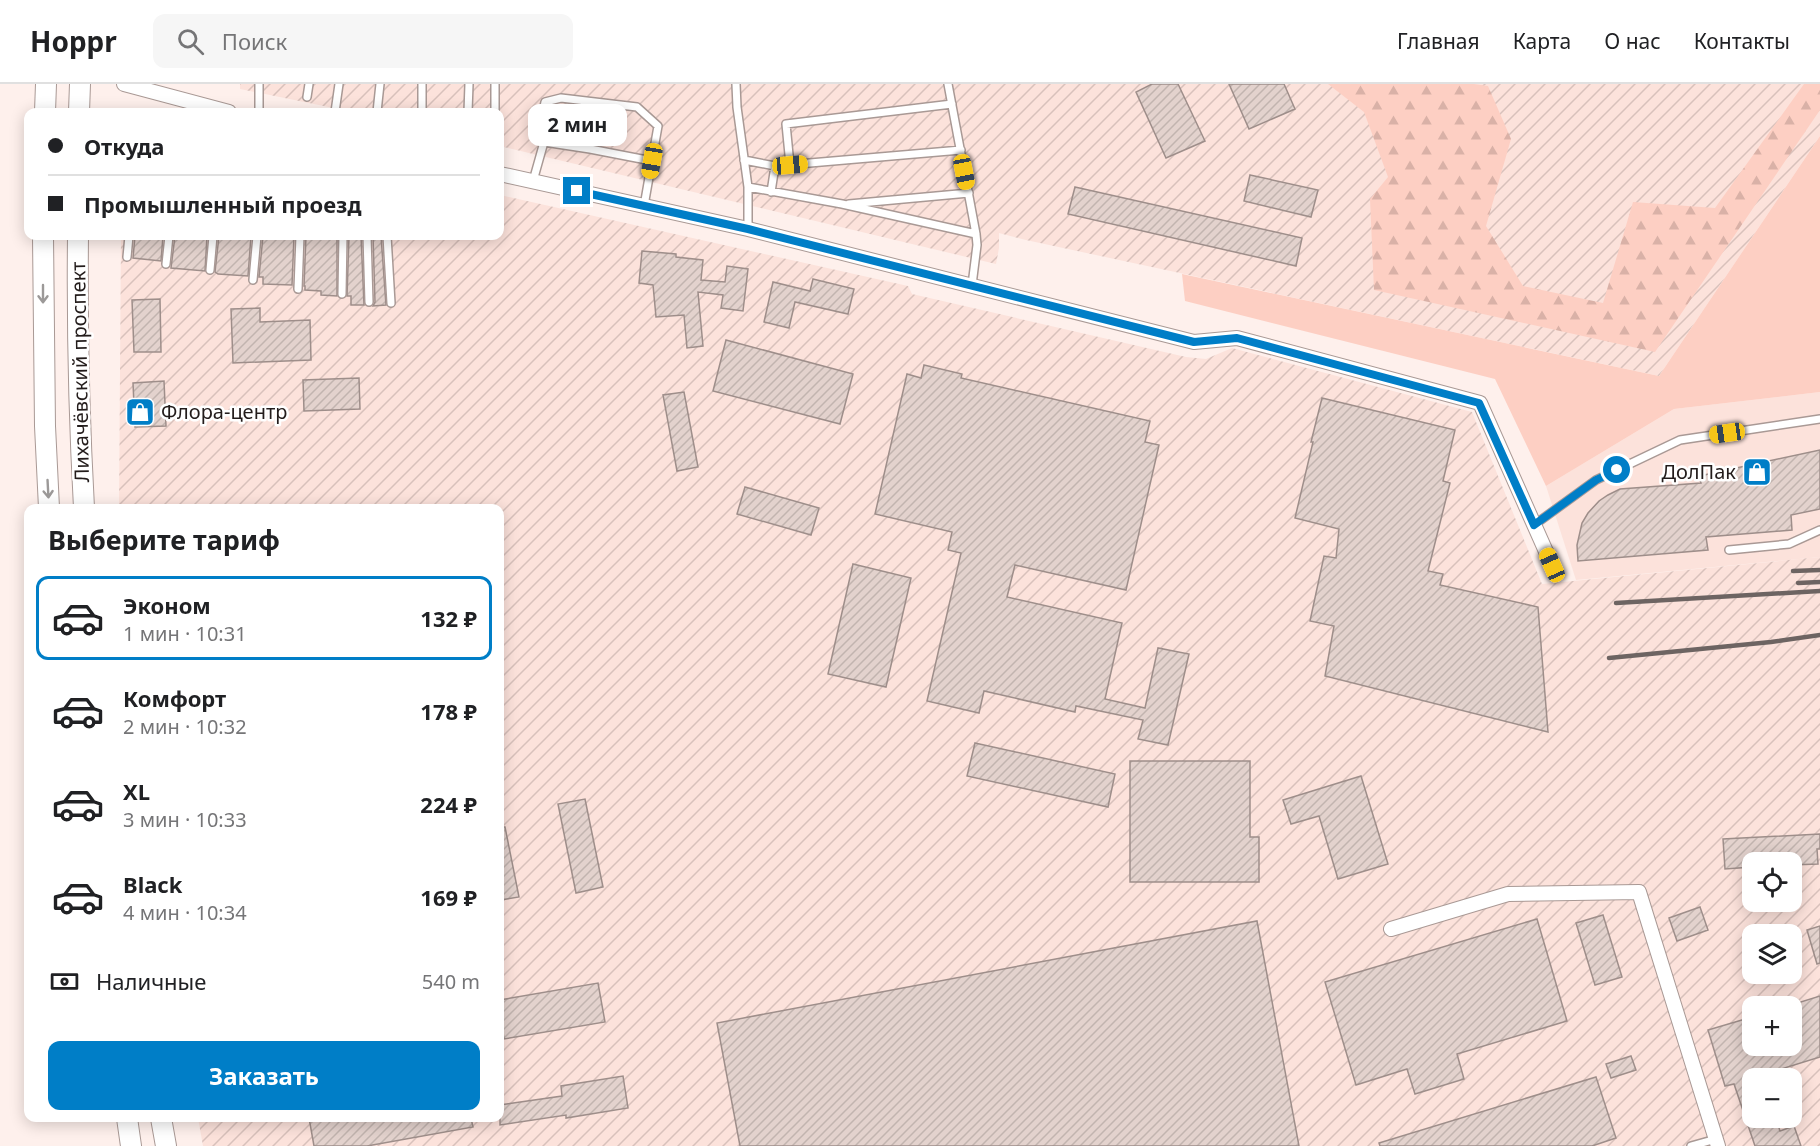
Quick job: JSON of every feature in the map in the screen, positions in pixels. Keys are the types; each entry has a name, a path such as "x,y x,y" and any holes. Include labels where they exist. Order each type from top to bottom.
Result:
{"main road":[{"path":"45,108 46,84"},
{"path":"79,108 80,84"},
{"name":"Лихачёвский проспект","path":"44,240 45,426 49,504"},
{"name":"Лихачёвский проспект","path":"78,240 79,427 84,504"},
{"path":"128,1122 131,1146"},
{"path":"162,1122 166,1146"}],"street":[{"path":"124,84 214,108"},
{"path":"504,175 748,229 1194,342 1237,338 1479,403 1552,565"},
{"path":"1391,929 1508,894 1639,892 1717,1143"}],"lane":[{"path":"259,84 259,108"},
{"path":"307,97 309,84"},
{"path":"336,108 339,84"},
{"path":"377,108 380,84"},
{"path":"422,84 422,108"},
{"path":"468,108 469,84"},
{"path":"495,84 495,108"},
{"path":"736,84 736,107 748,187 748,229"},
{"path":"948,84 976,234 972,285"},
{"path":"532,181 544,142 541,120 545,102 561,98 637,107 658,126 644,206"},
{"path":"790,165 786,124 952,104"},
{"path":"544,142 590,148 652,161"},
{"path":"744,160 776,166 960,150"},
{"path":"771,192 776,166"},
{"path":"748,187 842,204 976,234"},
{"path":"842,204 969,193"},
{"path":"127,257 129,240"},
{"path":"166,264 169,240"},
{"path":"210,270 213,240"},
{"path":"254,280 257,240"},
{"path":"298,289 300,240"},
{"path":"342,294 343,240"},
{"path":"367,240 369,302"},
{"path":"387,240 391,303"},
{"path":"1534,525 1596,480 1680,440 1820,419"},
{"path":"1729,550 1789,544 1820,530"},
{"path":"1691,1146 1717,1143"}],"shaded area":[{"path":"240,84 1820,84 1820,136 1659,376 999,233 996,264 504,147 504,108 333,108 240,89"},
{"path":"504,196 908,286 912,294 1186,357 1206,359 1232,348 1472,412 1542,584 1820,557 1820,1146 203,1146 199,1122 504,1122 504,504 119,504 121,240 504,240"},
{"path":"1820,392 1820,557 1576,580 1546,486 1674,409"}],"green space":[{"path":"1328,84 1474,84 1488,86 1511,139 1486,226 1523,286 1603,303 1633,202 1715,208 1804,84 1820,84 1820,110 1655,352 1374,290 1370,199 1388,177 1364,112"},
{"path":"1820,136 1820,392 1674,409 1546,486 1495,379 1185,301 1182,274 1659,376"}],"building":[{"path":"1152,84 1178,84 1205,141 1166,158 1136,92"},
{"path":"1229,84 1284,84 1295,109 1249,129"},
{"path":"1250,175 1318,190 1311,217 1244,201"},
{"path":"1075,187 1302,238 1296,266 1068,214"},
{"path":"135,240 163,240 161,261 133,258"},
{"path":"174,240 207,240 205,271 171,268"},
{"path":"219,240 251,240 248,276 215,272"},
{"path":"263,240 294,240 292,285 263,284 263,277 259,277"},
{"path":"306,240 337,240 337,296 321,295 321,291 305,290"},
{"path":"349,240 361,240 364,305 351,305 351,296 347,296"},
{"path":"373,240 381,240 386,305 373,306 375,302"},
{"path":"642,251 676,254 676,257 703,260 701,280 725,282 727,266 748,269 743,311 721,308 723,295 698,292 703,346 687,348 684,315 656,317 653,285 639,283"},
{"path":"813,279 854,289 848,314 795,302 789,328 764,322 773,282 810,291"},
{"path":"160,299 161,352 134,352 132,300"},
{"path":"260,308 260,322 310,320 311,360 233,363 231,309"},
{"path":"726,340 853,374 840,424 713,391"},
{"path":"924,365 962,374 961,378 1150,421 1145,442 1159,445 1126,590 1015,565 1007,597 1122,623 1105,699 1145,708 1158,648 1189,654 1168,745 1138,739 1143,720 1076,706 1075,712 984,691 979,713 927,701 961,553 948,550 952,532 875,514 907,374 921,378"},
{"path":"359,378 360,409 304,411 303,380"},
{"path":"164,381 166,426 135,427 133,383"},
{"path":"684,392 698,467 677,471 663,395"},
{"path":"1322,398 1455,430 1443,481 1450,483 1428,571 1443,574 1440,585 1538,607 1548,732 1325,676 1334,626 1310,621 1324,556 1336,558 1339,529 1295,518"},
{"path":"1820,450 1820,509 1791,515 1792,530 1706,537 1708,550 1578,561 1577,545 1582,523 1599,501 1620,489 1701,483 1699,476"},
{"path":"745,487 819,508 811,535 737,514"},
{"path":"853,564 911,578 886,687 828,674"},
{"path":"975,743 1115,774 1108,807 967,776"},
{"path":"1130,761 1250,761 1250,837 1259,837 1259,882 1130,882"},
{"path":"1361,776 1388,864 1338,879 1319,816 1291,824 1283,800"},
{"path":"585,799 603,887 576,893 558,804"},
{"path":"504,827 505,827 519,897 504,899"},
{"path":"1820,834 1820,849 1817,849 1818,864 1802,865 1802,852 1742,852 1742,868 1725,869 1723,839"},
{"path":"1700,907 1708,930 1677,941 1669,918"},
{"path":"1603,915 1622,977 1595,985 1576,923"},
{"path":"1537,919 1567,1021 1457,1054 1464,1079 1415,1094 1407,1069 1356,1085 1325,982"},
{"path":"1257,921 1299,1146 740,1146 717,1023"},
{"path":"1820,926 1820,963 1817,964 1807,930"},
{"path":"598,983 605,1022 504,1039 504,999"},
{"path":"1820,996 1820,1057 1784,1068 1742,1068 1742,1108 1734,1084 1725,1086 1708,1030 1742,1020 1742,1056 1802,1056 1802,1002"},
{"path":"1631,1056 1636,1070 1611,1078 1606,1064"},
{"path":"623,1076 628,1108 500,1125 500,1122 504,1122 504,1104 562,1096 561,1086"},
{"path":"1596,1077 1616,1138 1592,1146 1380,1146 1379,1143"},
{"path":"310,1122 472,1122 473,1127 367,1146 314,1146"},
{"path":"1749,1128 1779,1128 1780,1131 1795,1128 1801,1146 1755,1146"}],"railway":[{"path":"1793,571 1820,570"},
{"path":"1798,583 1820,582"},
{"path":"1616,603 1820,591"},
{"path":"1609,658 1820,635"}],"place":[{"name":"Флора-центр","path":"140,412"},
{"name":"ДолПак","path":"1757,472"}],"route":[{"path":"577,191 748,229 1194,342 1237,338 1479,403 1534,525 1596,480 1617,470"}]}
